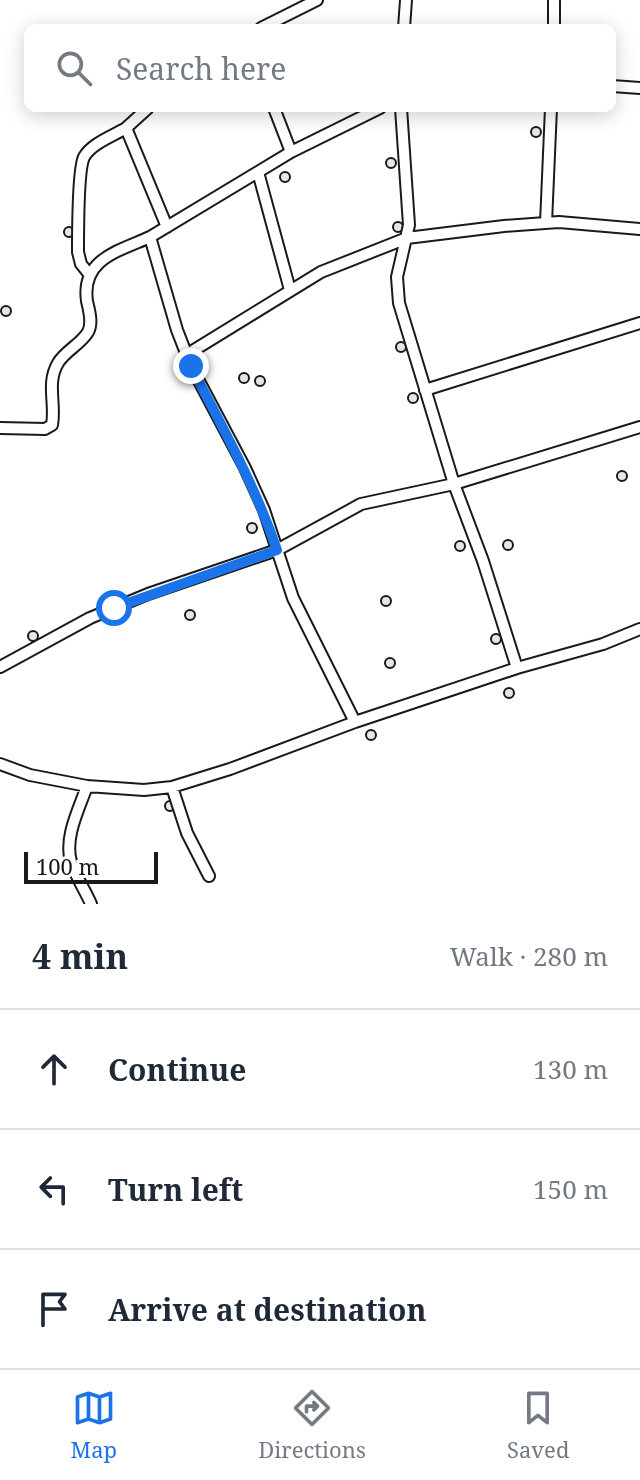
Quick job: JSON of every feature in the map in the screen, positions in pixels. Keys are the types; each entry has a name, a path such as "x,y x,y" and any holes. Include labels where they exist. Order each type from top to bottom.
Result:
{"street":[{"path":"267,24 295,5 317,0"},
{"path":"404,24 406,0"},
{"path":"554,0 554,24"},
{"path":"616,86 640,88"},
{"path":"89,274 81,264 78,252 83,159 98,144 126,128 144,112"},
{"path":"276,112 291,152"},
{"path":"0,428 45,429 52,425 53,371 65,353 88,332 86,291 89,274 106,257 150,237 291,152 372,112"},
{"path":"401,112 409,212 407,238 396,288 454,484 483,561 517,668"},
{"path":"546,223 551,112"},
{"path":"126,128 167,227"},
{"path":"258,172 290,290"},
{"path":"186,355 321,272 407,238 546,223 607,224 640,229"},
{"path":"150,237 186,355 245,468 264,510 293,598 355,722"},
{"path":"425,390 640,323"},
{"path":"0,677 0,666 90,618 148,594 277,550 361,504 454,484 640,427"},
{"path":"0,764 30,775 87,786 144,790 172,787 230,769 355,722 517,668 603,644 640,629"},
{"path":"87,786 69,841 69,851 91,904"},
{"path":"172,787 187,833 209,876"}],"building":[{"path":"536,127 541,132 536,137 531,132"},
{"path":"391,158 396,163 391,168 386,163"},
{"path":"285,172 290,177 285,182 280,177"},
{"path":"398,222 403,227 398,232 393,227"},
{"path":"69,227 74,232 69,237 64,232"},
{"path":"6,306 11,311 6,316 1,311"},
{"path":"401,342 406,347 401,352 396,347"},
{"path":"244,373 249,378 244,383 239,378"},
{"path":"260,376 265,381 260,386 255,381"},
{"path":"413,393 418,398 413,403 408,398"},
{"path":"622,471 627,476 622,481 617,476"},
{"path":"252,523 257,528 252,533 247,528"},
{"path":"508,540 513,545 508,550 503,545"},
{"path":"460,541 465,546 460,551 455,546"},
{"path":"386,596 391,601 386,606 381,601"},
{"path":"190,610 195,615 190,620 185,615"},
{"path":"33,631 38,636 33,641 28,636"},
{"path":"496,634 501,639 496,644 491,639"},
{"path":"390,658 395,663 390,668 385,663"},
{"path":"509,688 514,693 509,698 504,693"},
{"path":"371,730 376,735 371,740 366,735"},
{"path":"170,801 175,806 170,811 165,806"}],"route":[{"path":"114,608 277,550 264,510 245,468 191,366"}]}
